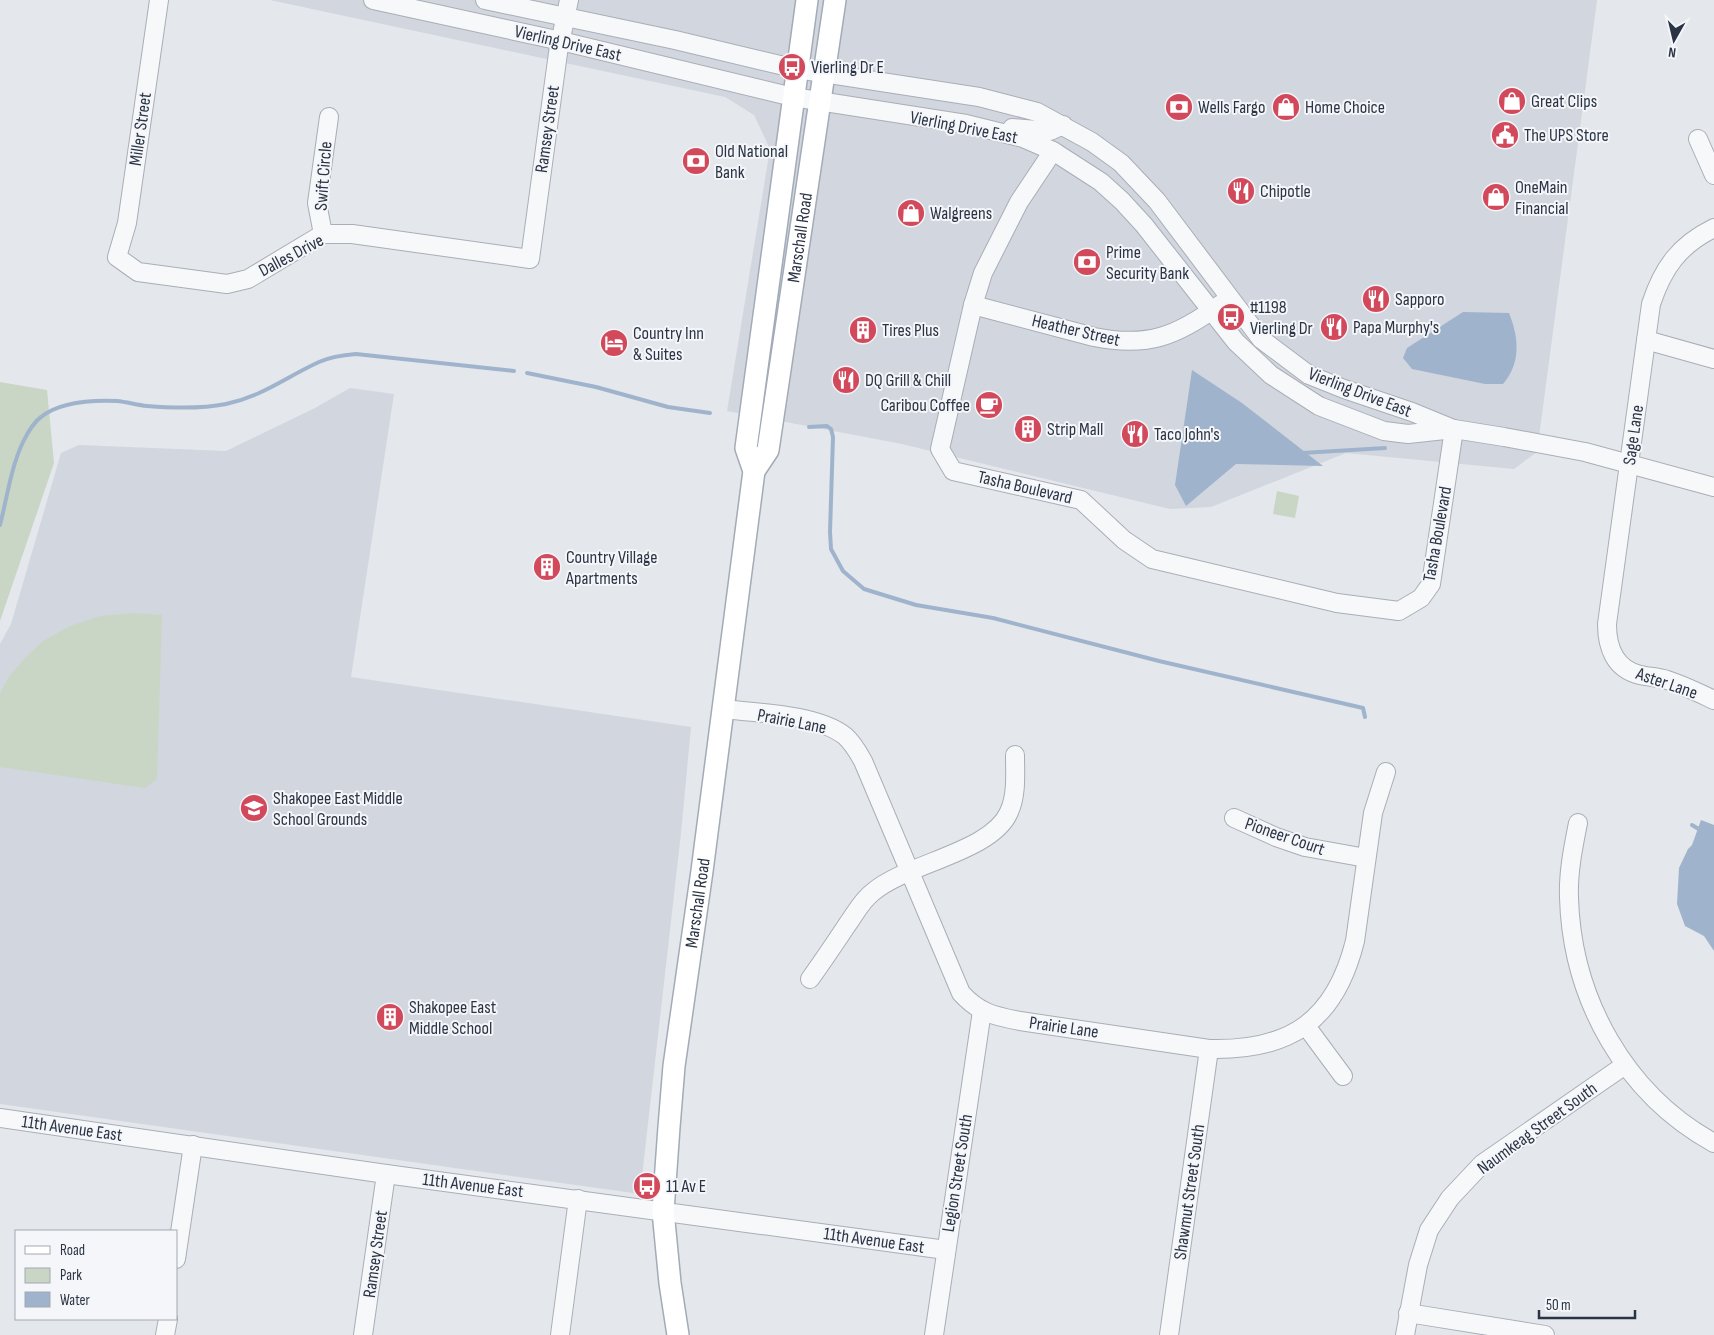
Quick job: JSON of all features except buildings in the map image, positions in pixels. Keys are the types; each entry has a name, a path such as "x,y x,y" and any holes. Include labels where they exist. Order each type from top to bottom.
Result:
{"main road":[{"name":"Marschall Road","path":"754,471 746,448 807,0"},
{"name":"Marschall Road","path":"678,1335 670,1283 663,1211 674,1066 701,881 754,471 768,450 835,0"}],"street":[{"name":"Miller Street","path":"117,257 127,223 159,0"},
{"name":"Vierling Drive East","path":"373,0 561,41 793,97 987,128 1023,138 1053,151 1101,182 1122,201 1144,225 1236,342 1271,375 1319,406 1384,431 1408,434 1454,429"},
{"name":"Vierling Drive East","path":"485,0 568,9 675,40 797,69 979,97 1037,112 1092,142 1121,163 1157,201 1261,339 1309,375 1454,429 1570,448 1714,487"},
{"name":"Ramsey Street","path":"530,259 558,53 568,9"},
{"name":"Swift Circle","path":"322,234 318,203 328,117"},
{"path":"987,128 1022,128 1050,131 1062,125"},
{"path":"1698,139 1714,175"},
{"name":"Tasha Boulevard","path":"1053,151 1019,202 983,273 973,305 940,449 953,471 1081,500 1124,540 1152,559 1337,603 1399,610 1421,598 1431,584 1454,429"},
{"name":"Sage Lane","path":"1620,664 1610,648 1607,624 1651,304 1658,283 1669,262 1686,246 1714,228"},
{"name":"Dalles Drive","path":"117,257 138,272 226,284 248,279 322,234 352,234 530,259"},
{"name":"Heather Street","path":"973,305 1094,337 1131,342 1164,337 1180,331 1229,298"},
{"path":"1646,340 1714,359"},
{"name":"Aster Lane","path":"1620,664 1638,674 1670,681 1714,700"},
{"name":"Prairie Lane","path":"722,709 795,718 819,723 833,728 847,738 855,747 863,761 962,993 982,1011 1020,1021 1209,1049 1235,1050 1260,1046 1284,1039 1306,1026 1338,988 1348,966 1355,941 1373,813 1386,772"},
{"path":"810,979 860,905 871,892 886,882 977,842 1003,824 1010,811 1014,797 1015,755"},
{"name":"Pioneer Court","path":"1234,818 1276,837 1305,847 1366,858"},
{"path":"1578,823 1570,875 1570,911 1573,941 1586,992 1597,1018 1625,1064 1658,1101 1683,1123 1714,1143"},
{"name":"Legion Street South","path":"934,1335 982,1011"},
{"path":"1306,1026 1343,1076"},
{"name":"Shawmut Street South","path":"1169,1335 1209,1049"},
{"name":"Naumkeag Street South","path":"1405,1335 1418,1265 1429,1230 1450,1198 1482,1164 1625,1064"},
{"name":"11th Avenue East","path":"0,1118 386,1174 946,1250"},
{"path":"178,1246 193,1145"},
{"name":"Ramsey Street","path":"363,1335 386,1174"},
{"path":"560,1335 578,1199"},
{"path":"1408,1314 1545,1335"},
{"path":"165,1335 168,1320"}],"shaded area":[{"path":"270,0 1597,0 1537,452 1514,469 1346,453 1211,507 1170,509 902,444 727,411 770,149 754,115 725,97"},
{"name":"Shakopee East Middle School Grounds","path":"350,388 394,394 351,677 691,727 681,833 640,1194 0,1104 0,644 11,624 61,453 79,445 226,451 315,408"}],"green space":[{"path":"0,382 47,390 54,463 0,621"},
{"path":"1277,491 1299,496 1295,518 1273,514"},
{"path":"131,613 162,615 157,779 145,788 0,767 0,693 8,678 24,659 43,641 70,626 100,616"}],"water":[{"path":"1463,312 1509,313 1515,332 1516,350 1513,368 1503,384 1485,384 1412,369 1403,358 1407,348"},
{"path":"1192,370 1242,403 1323,466 1236,464 1186,506 1175,485"},
{"path":"1701,820 1714,825 1714,951 1704,936 1685,926 1677,904 1679,868 1688,849 1692,845"}],"waterway":[{"path":"0,525 15,462 27,435 41,417 68,405 88,401 121,401 147,406 176,408 226,404 252,396 323,360 356,354 514,371"},
{"path":"527,373 596,387 668,407 710,413"},
{"path":"809,427 827,426 831,429 833,437 831,549 843,571 864,589 916,605 993,618 1159,661 1363,708 1365,717"},
{"path":"1302,453 1385,448"},
{"path":"1692,825 1702,831"}],"place":[{"name":"Vierling Dr E","path":"792,67"},
{"name":"Great Clips","path":"1512,101"},
{"name":"Wells Fargo","path":"1179,107"},
{"name":"Home Choice","path":"1286,107"},
{"name":"The UPS Store","path":"1505,135"},
{"name":"Old National Bank","path":"696,161"},
{"name":"Chipotle","path":"1241,191"},
{"name":"OneMain Financial","path":"1496,197"},
{"name":"Walgreens","path":"911,213"},
{"name":"Prime Security Bank","path":"1087,262"},
{"name":"Sapporo","path":"1376,299"},
{"name":"#1198 Vierling Dr","path":"1231,317"},
{"name":"Papa Murphy's","path":"1334,327"},
{"name":"Tires Plus","path":"863,330"},
{"name":"Country Inn & Suites","path":"614,343"},
{"name":"DQ Grill & Chill","path":"846,380"},
{"name":"Caribou Coffee","path":"989,405"},
{"name":"Strip Mall","path":"1028,429"},
{"name":"Taco John's","path":"1135,434"},
{"name":"Country Village Apartments","path":"547,567"},
{"name":"Shakopee East Middle School Grounds","path":"254,808"},
{"name":"Shakopee East Middle School","path":"390,1017"},
{"name":"11 Av E","path":"647,1186"}]}
